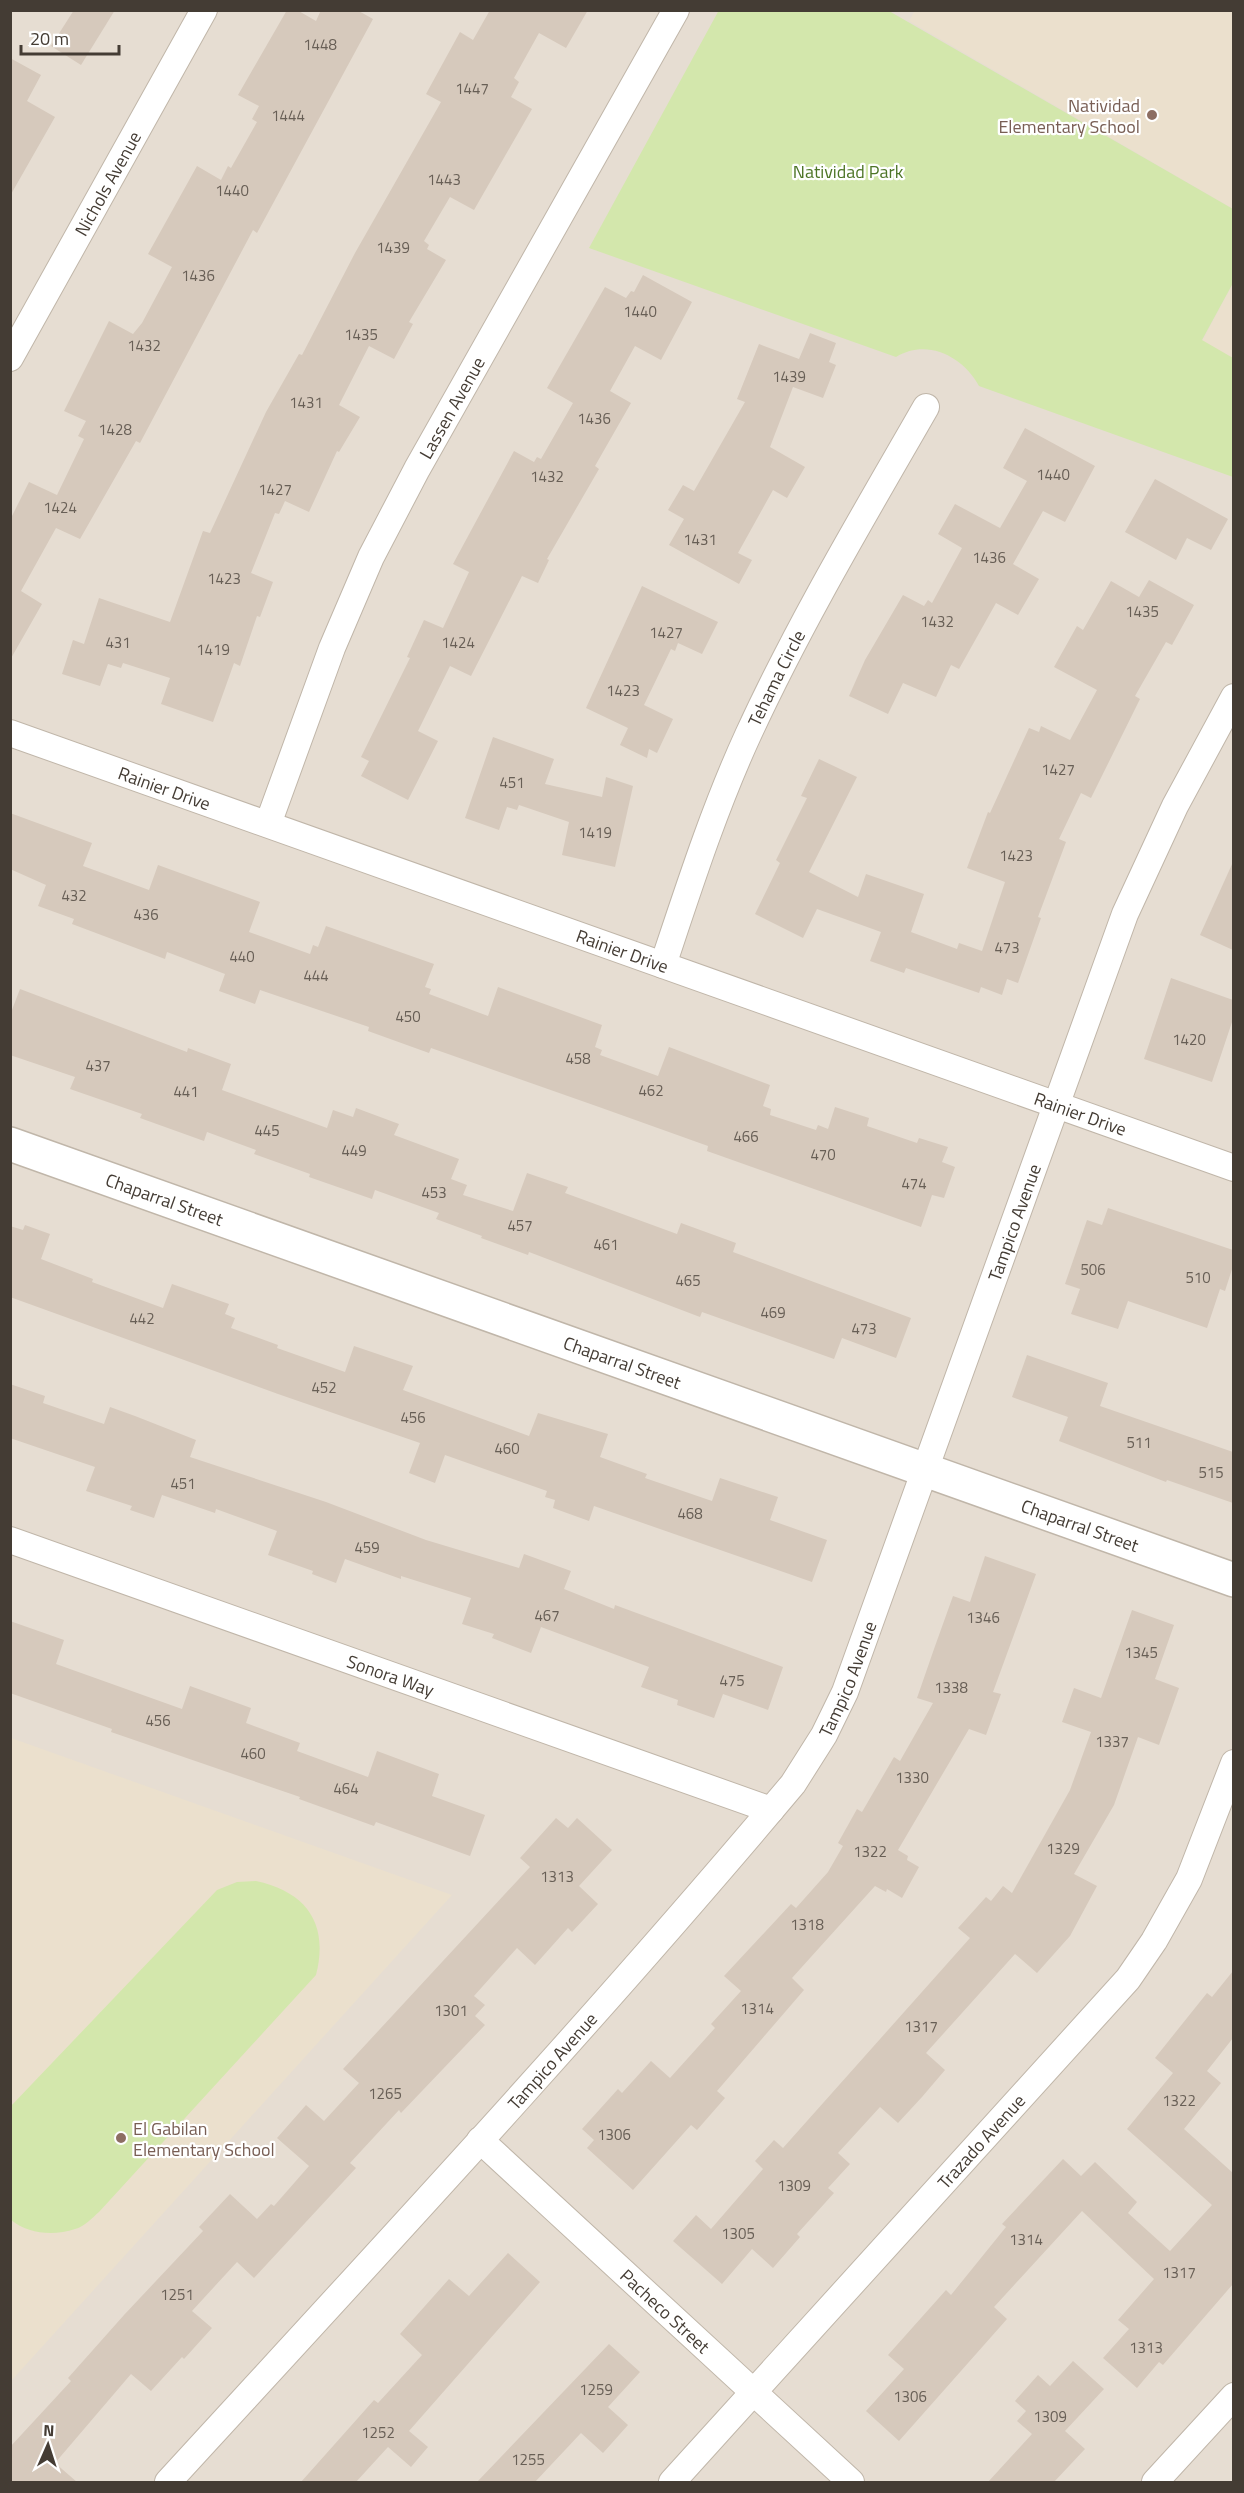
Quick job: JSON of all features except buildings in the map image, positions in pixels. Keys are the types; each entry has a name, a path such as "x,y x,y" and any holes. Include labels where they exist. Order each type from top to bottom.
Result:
{"street":[{"name":"Nichols Avenue","path":"10,358 204,10"},
{"name":"Lassen Avenue","path":"268,824 321,675 371,557 417,469 676,10"},
{"name":"Tehama Circle","path":"663,965 720,803 757,717 808,614 926,407"},
{"name":"Tampico Avenue","path":"168,2482 480,2140 771,1810 807,1764 845,1692 1108,957 1148,860 1233,697"},
{"name":"Rainier Drive","path":"10,733 1233,1168"},
{"name":"Chaparral Street","path":"10,1144 1233,1580"},
{"name":"Sonora Way","path":"10,1540 771,1810"},
{"name":"Trazado Avenue","path":"672,2482 1128,1979 1154,1941 1189,1880 1233,1763"},
{"name":"Pacheco Street","path":"480,2140 752,2394 850,2482"},
{"path":"1155,2482 1233,2396"}],"shaded area":[{"name":"Natividad Elementary School","path":"915,10 1233,11 1233,209 909,21"},
{"path":"11,11 1233,11 1233,2482 11,2482"},
{"path":"1233,283 1233,358 1202,341"},
{"name":"El Gabilan Elementary School","path":"11,1738 452,1895 11,2381"}],"green space":[{"name":"Natividad Park","path":"719,10 889,11 1233,209 1233,283 1202,340 1233,358 1233,477 979,386 964,367 954,359 932,350 920,349 896,357 589,248"},
{"path":"256,1881 289,1893 310,1913 319,1940 316,1975 88,2222 75,2229 59,2233 33,2231 18,2225 11,2220 11,2106 217,1890 237,1882"}],"place":[{"name":"Natividad Elementary School","path":"1152,115"},
{"name":"El Gabilan Elementary School","path":"121,2138"}]}
